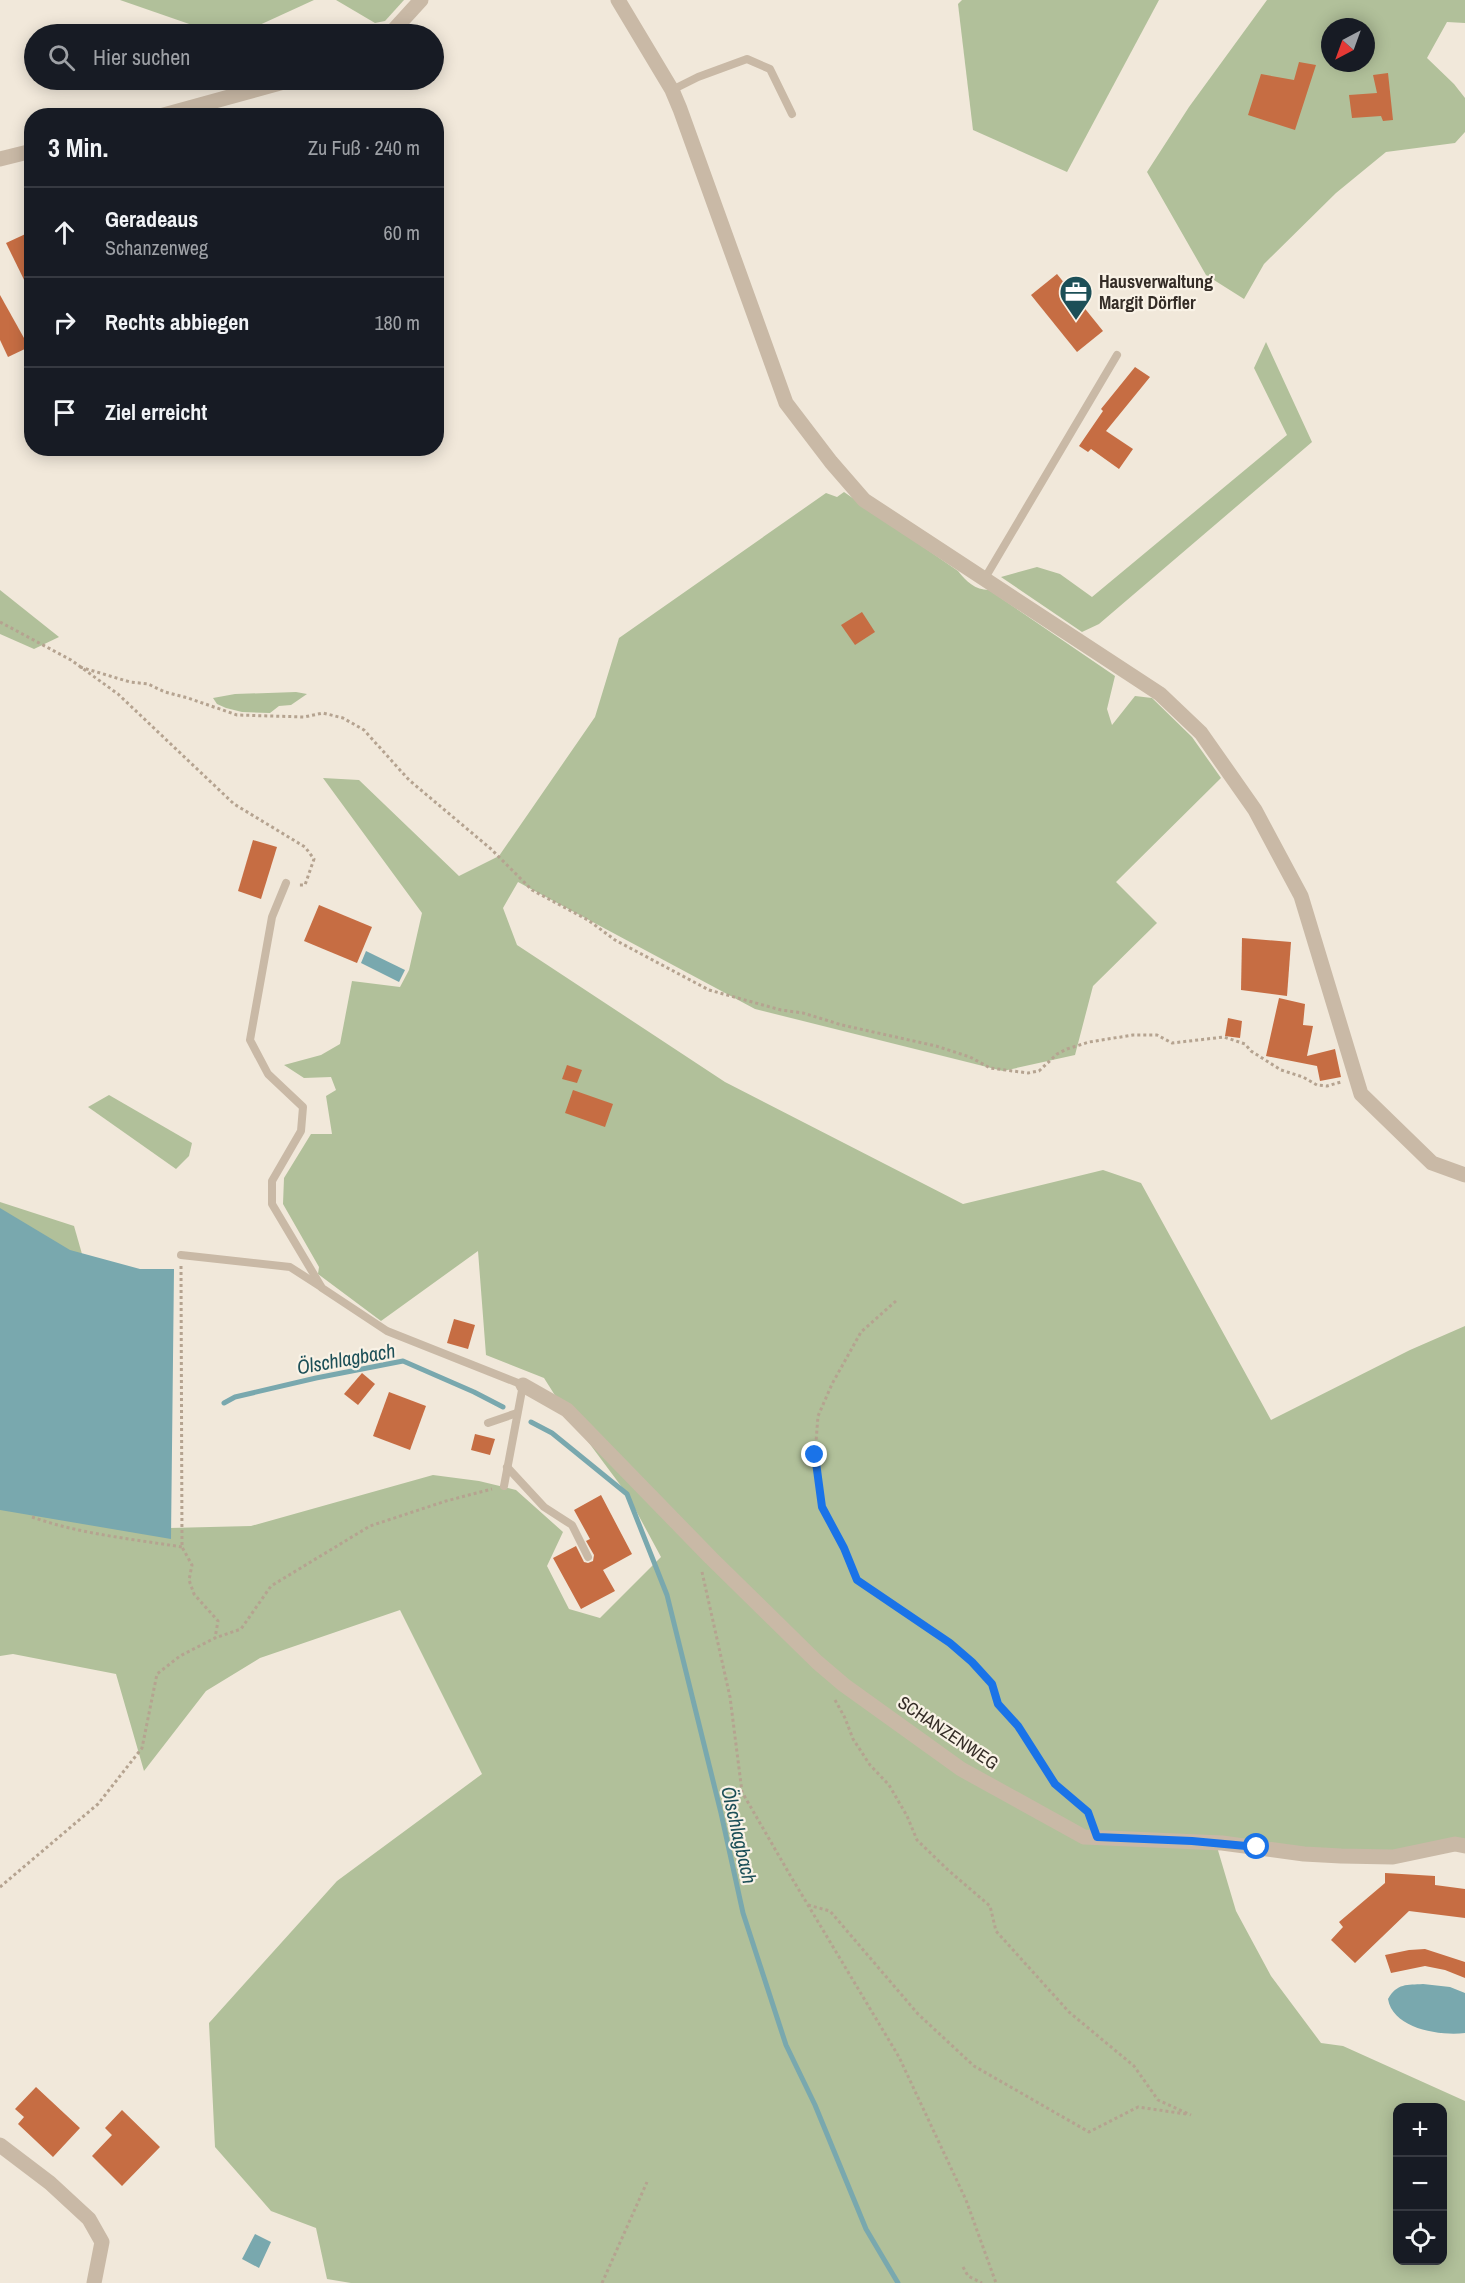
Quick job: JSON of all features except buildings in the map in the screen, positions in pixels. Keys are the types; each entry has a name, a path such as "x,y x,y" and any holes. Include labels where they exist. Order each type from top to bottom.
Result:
{"street":[{"path":"399,24 421,0"},
{"path":"618,0 672,90 786,403 831,462 864,500 1160,694 1201,733 1255,810 1301,896 1361,1094 1432,1163 1465,1175"},
{"path":"189,108 255,90"},
{"path":"0,159 24,153"},
{"name":"SCHANZENWEG","path":"523,1385 567,1410 695,1542 844,1685 962,1769 1083,1837 1222,1843 1304,1854 1341,1856 1393,1857 1455,1844 1465,1846"},
{"path":"0,2145 50,2183 89,2219 102,2242 94,2283"}],"lane":[{"path":"672,90 698,77 747,59 770,69 792,114"},
{"path":"986,578 1117,355"},
{"path":"286,883 272,916 250,1040 268,1074 303,1107 301,1131 272,1181 272,1204 322,1288"},
{"path":"181,1255 290,1267 387,1331 523,1385 504,1486"},
{"path":"488,1423 518,1413"},
{"path":"507,1467 544,1507 572,1525 588,1557"}],"path":[{"path":"0,622 71,660 118,694 234,804 305,847 315,858 305,885 286,883"},
{"path":"80,667 130,682 148,684 165,692 237,715 304,717 323,713 343,718 364,730 410,780 491,849 532,890 588,920 615,940 709,990 781,1010 803,1013 842,1025 936,1046 970,1057 990,1068 1028,1073 1039,1071 1057,1054 1089,1042 1133,1035 1157,1035 1172,1043 1209,1037 1232,1039 1245,1044 1281,1070 1303,1077 1317,1085 1327,1086 1357,1078"},
{"path":"181,1255 182,1547 192,1565 189,1580 194,1594 218,1621 215,1638"},
{"path":"897,1301 861,1332 832,1384 818,1416 815,1455 822,1507 844,1548 857,1580 950,1643 986,1677 992,1684 998,1704 1018,1726 1055,1784 1088,1812 1097,1837"},
{"path":"0,1887 98,1804 142,1748 158,1674 180,1656 215,1638 241,1629 271,1586 370,1526 446,1501 504,1486"},
{"path":"32,1517 94,1534 182,1547"},
{"path":"695,1542 730,1697 742,1791 807,1905 899,2057 966,2200 996,2283"},
{"path":"807,1905 830,1911 885,1972 918,2014 974,2066 1089,2132 1138,2107 1191,2115 1158,2100 1134,2066 1069,2012 996,1931 990,1906 917,1840 890,1785 870,1765 853,1740 835,1700 844,1685"},
{"path":"602,2283 647,2182"},
{"path":"963,2267 968,2276 982,2283"}],"green space":[{"path":"120,0 314,0 262,24 189,24"},
{"path":"336,0 404,0 385,21 375,23"},
{"path":"962,0 1159,0 1067,172 973,130 958,4"},
{"path":"1267,0 1465,0 1465,23 1447,22 1427,58 1465,98 1465,132 1455,143 1386,152 1336,193 1264,264 1244,299 1206,275 1147,172 1189,107"},
{"path":"1266,342 1312,442 1099,624 1082,632 1001,577 1037,567 1060,574 1092,597 1287,435 1254,368"},
{"path":"844,492 958,571 971,584 989,590 1115,676 1107,709 1112,725 1135,696 1152,698 1192,737 1221,778 1116,882 1157,923 1093,986 1075,1055 1003,1071 755,1009 518,882 503,908 517,945 725,1082 963,1204 1103,1170 1141,1183 1271,1420 1410,1350 1465,1326 1465,1842 1393,1853 1217,1847 1236,1911 1271,1976 1321,2043 1343,2046 1465,2101 1465,2283 351,2283 327,2279 316,2228 271,2211 215,2147 209,2023 337,1881 482,1774 400,1610 260,1658 206,1691 144,1771 116,1674 13,1654 0,1656 0,1504 129,1529 251,1526 433,1475 479,1481 516,1490 563,1532 547,1566 569,1609 600,1618 661,1557 627,1494 563,1408 544,1378 486,1355 478,1251 381,1321 318,1274 319,1267 283,1204 284,1178 311,1134 332,1134 326,1096 336,1090 331,1077 304,1078 284,1065 321,1055 340,1044 352,981 400,987 409,970 422,913 323,778 359,780 459,876 499,856 595,717 619,638 826,493 837,497"},
{"path":"0,590 59,637 34,649 0,634"},
{"path":"296,692 307,694 291,705 279,706 270,713 242,712 226,708 217,704 213,698 235,694"},
{"path":"109,1095 192,1143 189,1156 176,1169 88,1107"},
{"path":"0,1202 74,1226 84,1261 0,1255"}],"water":[{"path":"366,951 405,970 399,982 361,963"},
{"path":"0,1208 70,1250 140,1269 174,1269 171,1539 0,1510"},
{"path":"1423,1984 1450,1987 1465,1993 1465,2033 1443,2033 1419,2028 1408,2024 1392,2009 1388,1999 1395,1990 1403,1986"},
{"path":"255,2234 271,2242 259,2268 242,2259"}],"waterway":[{"name":"Ölschlagbach","path":"224,1403 235,1397 403,1361 503,1407"},
{"name":"Ölschlagbach","path":"531,1422 552,1433 627,1494 667,1595 721,1813 743,1913 786,2045 815,2105 866,2229 898,2283"}],"place":[{"name":"Hausverwaltung Margit Dörfler","path":"1076,321"}],"route":[{"path":"815,1455 822,1507 844,1548 857,1580 950,1643 972,1662 992,1684 998,1704 1018,1726 1055,1784 1088,1812 1097,1837 1192,1841 1257,1847"}]}
